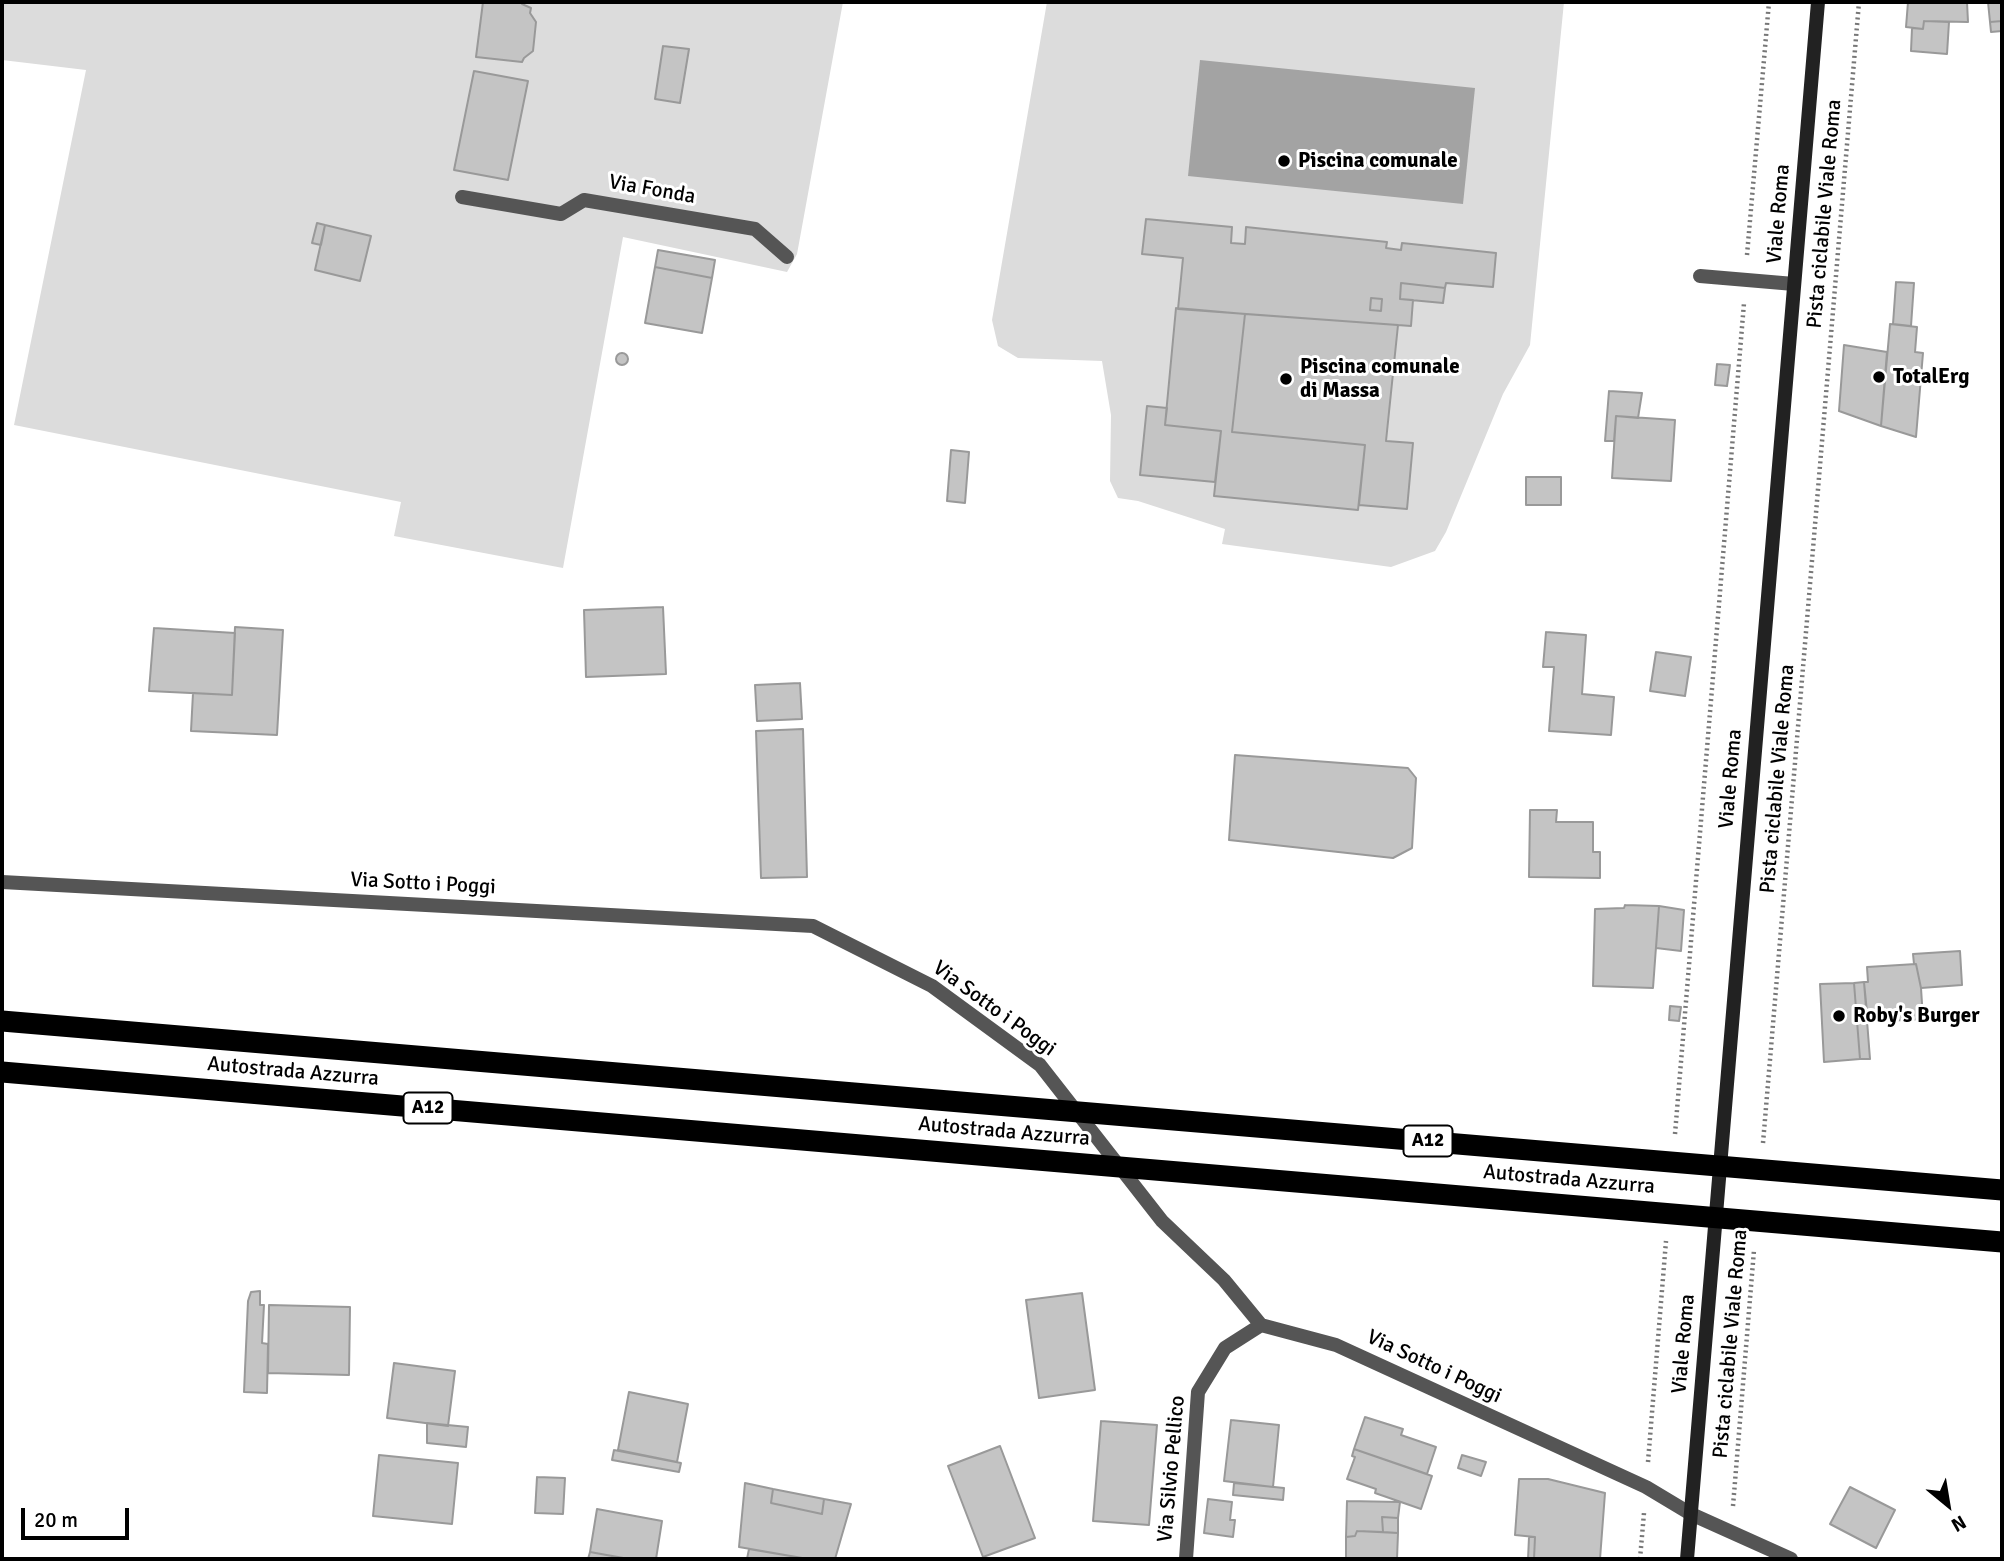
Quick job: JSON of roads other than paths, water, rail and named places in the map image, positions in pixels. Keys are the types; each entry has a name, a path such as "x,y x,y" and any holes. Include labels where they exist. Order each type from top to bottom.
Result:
{"highway":[{"name":"Autostrada Azzurra","path":"2,1021 2002,1190"},
{"name":"Autostrada Azzurra","path":"2,1072 2002,1242"}],"main road":[{"name":"Viale Roma","path":"1687,1559 1818,2"}],"street":[{"name":"Via Fonda","path":"462,197 561,214 584,200 755,229 788,257"},
{"path":"1700,276 1794,284"},
{"name":"Via Sotto i Poggi","path":"2,882 813,926 932,986 1040,1065 1161,1221 1224,1280 1261,1325 1336,1345 1646,1488 1731,1534 1791,1559"},
{"name":"Via Silvio Pellico","path":"1185,1559 1198,1392 1224,1348 1261,1325"}],"place":[{"name":"Piscina comunale","path":"1284,161"},
{"name":"TotalErg","path":"1879,377"},
{"name":"Piscina comunale di Massa","path":"1286,379"},
{"name":"Roby's Burger","path":"1839,1016"}]}
